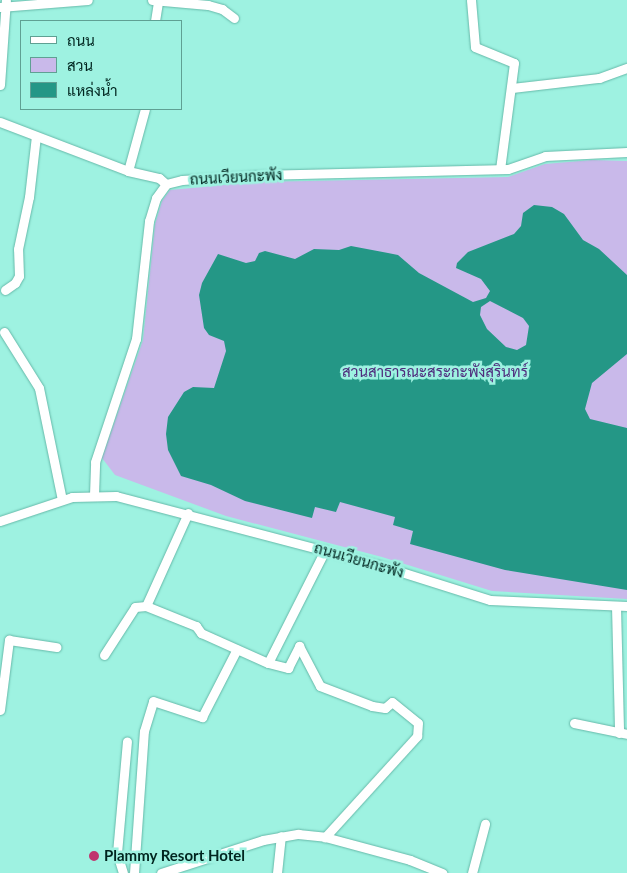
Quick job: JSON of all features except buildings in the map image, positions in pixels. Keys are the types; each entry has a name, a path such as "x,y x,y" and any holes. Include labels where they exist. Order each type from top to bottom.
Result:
{"street":[{"path":"0,86 4,5 88,0"},
{"path":"155,20 155,0 197,2 222,9 234,18"},
{"path":"471,0 476,47 514,63 500,169"},
{"path":"512,88 599,78 627,68"},
{"path":"128,171 144,110"},
{"path":"0,122 84,152 128,171 159,178 166,184 156,198 149,221 136,339 95,462 94,495"},
{"path":"5,290 15,283 19,276 18,249 29,197 36,136"},
{"name":"ถนนเวียนกะพัง","path":"166,184 182,180 258,175 500,169 519,166 545,156 627,152"},
{"path":"4,332 39,388 62,500"},
{"name":"ถนนเวียนกะพัง","path":"0,521 62,500 94,495 132,499 325,550 490,600 627,606"},
{"path":"146,606 188,513"},
{"path":"268,663 325,550"},
{"path":"104,655 135,607 146,606 196,626 201,633 268,663 288,668 298,646 320,686 372,706 385,708 392,702 418,723 417,736 324,837"},
{"path":"574,723 623,734 616,606"},
{"path":"0,710 9,640 56,647"},
{"path":"134,873 144,731 153,701 202,717 237,649"},
{"path":"122,873 117,853 127,741"},
{"path":"472,873 485,824"},
{"path":"277,873 281,836"},
{"path":"161,873 281,836 324,837 410,860 443,873"}],"green space":[{"name":"สวนสาธารณะสระกะพังสุรินทร์","path":"592,160 627,161 627,599 492,591 382,557 226,516 115,475 102,458 143,340 155,224 162,201 170,190 257,182 508,177 545,164"}],"water":[{"name":"สวนสาธารณะสระกะพังสุรินทร์","path":"534,205 552,207 564,214 583,240 599,249 627,275 627,354 592,383 585,409 590,419 627,428 627,590 505,570 410,544 413,531 393,525 395,517 340,502 336,512 315,507 312,518 245,501 211,485 181,476 168,450 166,434 168,417 184,392 193,387 214,388 226,351 224,341 209,335 204,328 199,295 202,283 218,254 246,263 255,261 259,253 265,251 295,259 314,249 339,250 351,246 398,255 419,273 473,302 486,298 490,291 481,279 456,268 457,263 468,252 514,234 521,226 523,213","holes":["490,301 523,318 529,326 526,345 517,350 506,347 487,329 480,315 481,307"]}],"place":[{"name":"Plammy Resort Hotel","path":"94,856"}]}
